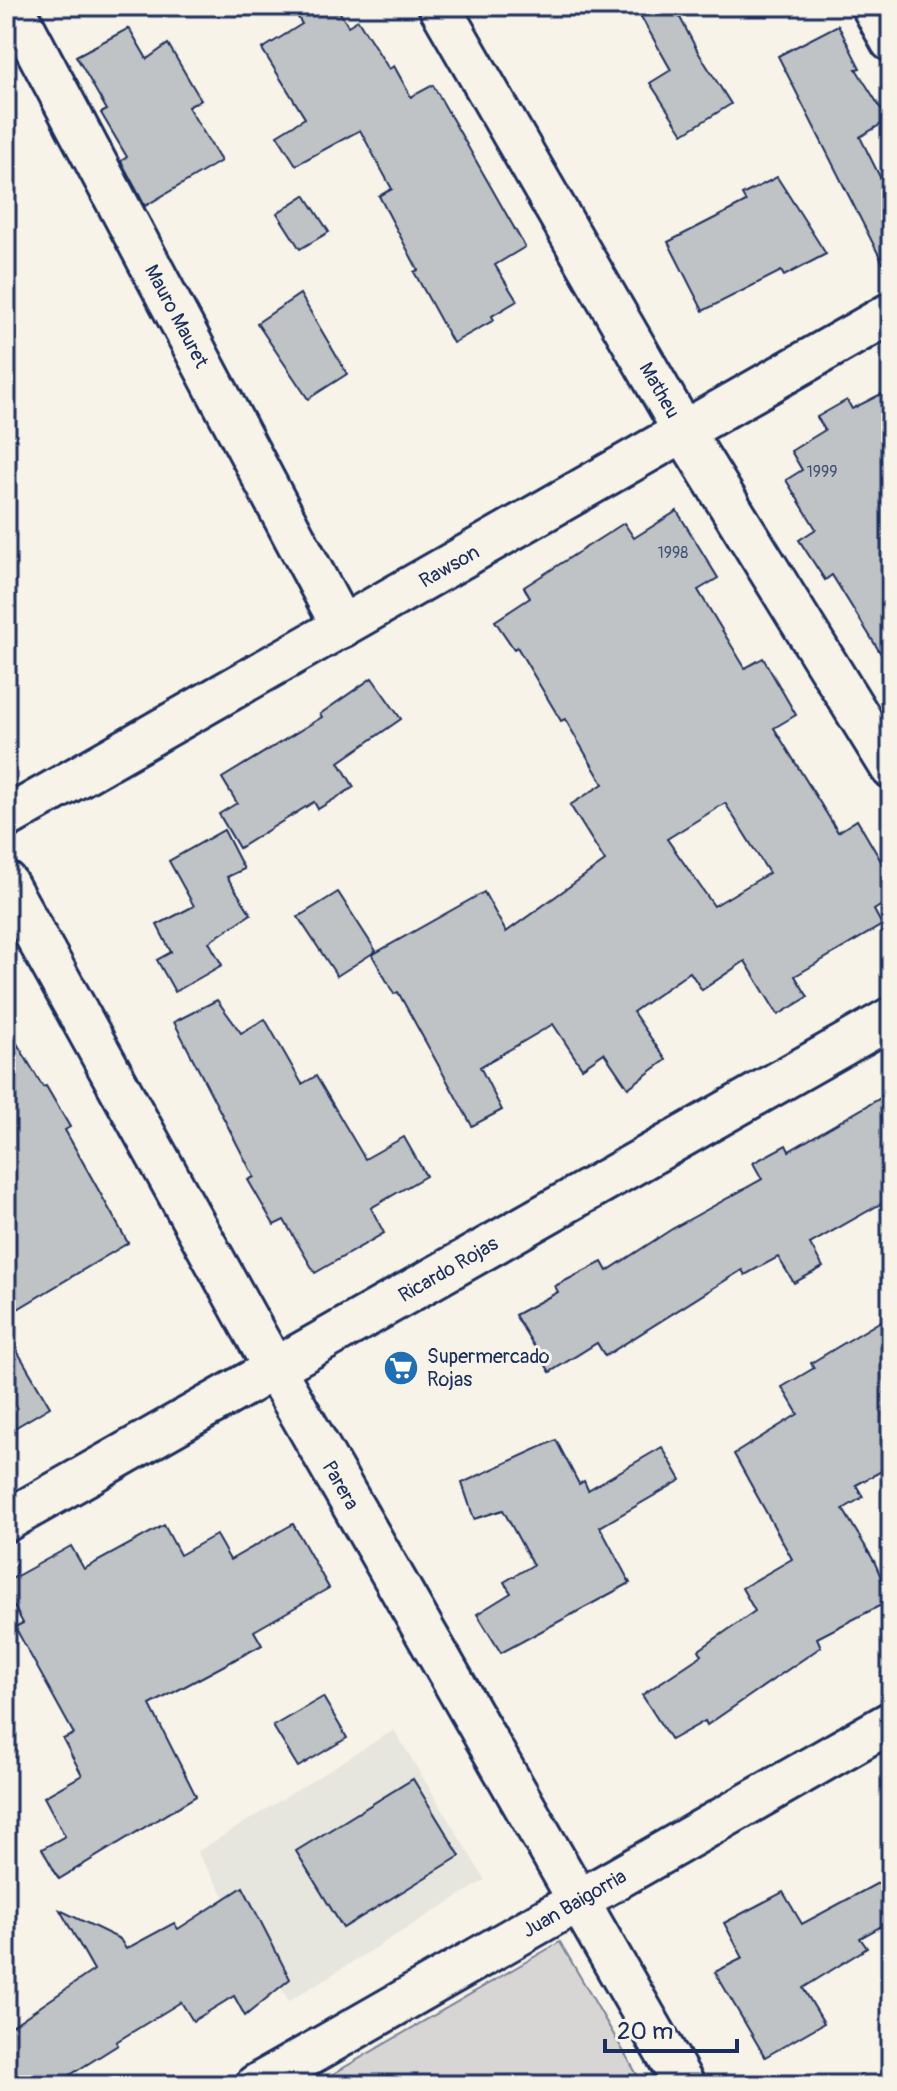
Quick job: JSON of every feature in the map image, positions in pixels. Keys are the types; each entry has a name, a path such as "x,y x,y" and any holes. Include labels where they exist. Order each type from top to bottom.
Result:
{"street":[{"name":"Mauro Mauret","path":"13,6 342,627"},
{"name":"Matheu","path":"439,6 684,432 891,768"},
{"path":"872,6 891,41"},
{"name":"Rawson","path":"6,818 891,313"},
{"name":"Parera","path":"6,882 274,1368 684,2085"},
{"name":"Ricardo Rojas","path":"6,1521 891,1018"},
{"name":"Juan Baigorria","path":"256,2085 891,1722"}],"shaded area":[{"path":"394,1730 485,1880 289,2001 197,1852"},
{"path":"560,1942 643,2085 314,2085"}],"building":[{"path":"291,6 336,6 348,26 358,20 389,69 394,66 411,97 433,85 525,247 495,265 517,301 492,316 494,320 453,343 414,272 418,270 379,196 392,189 360,130 296,165 277,135 305,118 262,49 302,24"},
{"path":"635,6 674,6 731,104 683,134 650,83 671,70"},
{"path":"838,25 860,68 856,69 888,120 860,137 891,199 891,279 778,56"},
{"path":"129,28 147,59 168,44 201,100 188,107 221,161 145,206 121,161 127,157 101,113 107,110 76,56"},
{"path":"777,177 826,254 784,276 781,271 703,311 668,242 746,202 742,195"},
{"path":"305,195 329,232 300,249 277,213"},
{"path":"300,294 347,374 308,399 257,323"},
{"path":"891,389 891,670 832,575 825,580 799,540 816,529 786,480 802,470 791,451 825,430 817,417 847,400 852,409"},
{"path":"677,511 718,578 698,590 745,668 763,658 796,715 774,728 838,832 857,820 891,878 891,899 874,910 882,925 795,976 808,997 778,1015 745,961 702,990 690,972 633,1012 666,1060 628,1088 604,1053 582,1068 553,1024 480,1067 502,1110 472,1126 398,992 394,994 372,955 484,892 506,932 605,861 570,805 603,784 565,719 561,721 517,647 514,649 495,621 530,598 524,587 624,523 634,538","holes":["725,803 769,873 714,906 667,839"]},
{"path":"372,678 401,719 339,762 354,787 318,809 314,802 239,848 219,814 237,803 222,778 322,717 320,714"},
{"path":"224,830 244,869 227,877 251,914 209,942 222,965 175,992 157,960 171,952 157,925 194,906 169,861"},
{"path":"338,892 376,951 337,976 298,917"},
{"path":"217,1000 241,1033 265,1019 302,1084 316,1076 365,1159 404,1137 426,1176 371,1208 384,1233 315,1273 284,1220 274,1225 248,1180 254,1177 174,1022"},
{"path":"6,1025 70,1127 65,1130 128,1243 6,1316"},
{"path":"891,1092 891,1198 810,1244 823,1267 794,1283 778,1257 745,1275 742,1270 605,1356 597,1343 550,1372 515,1315 558,1292 555,1286 602,1262 607,1271 672,1229 762,1179 753,1163 786,1145 789,1151"},
{"path":"891,1315 891,1466 856,1485 863,1497 843,1509 874,1561 891,1600 817,1638 821,1647 707,1725 705,1721 671,1740 642,1695 702,1655 699,1650 755,1611 742,1588 792,1559 734,1454 798,1414 782,1387 814,1368 811,1363"},
{"path":"6,1332 50,1407 6,1433"},
{"path":"556,1440 579,1484 584,1481 588,1490 662,1447 681,1480 600,1527 630,1583 501,1653 477,1614 511,1593 504,1582 533,1565 503,1510 474,1519 462,1483"},
{"path":"293,1524 329,1588 254,1631 262,1645 150,1705 196,1796 59,1879 42,1849 65,1836 44,1797 82,1775 63,1739 74,1734 15,1627 23,1623 6,1592 6,1582 71,1546 84,1569 164,1525 180,1555 216,1535 230,1560"},
{"path":"323,1697 347,1738 298,1767 273,1726"},
{"path":"413,1779 460,1856 343,1928 296,1851"},
{"path":"891,1876 891,1921 860,1938 867,1948 803,1988 824,2023 765,2057 715,1972 743,1958 724,1923 783,1892 802,1924"},
{"path":"243,1887 290,1979 245,2016 234,1996 193,2021 181,2002 54,2085 6,2085 6,2030 94,1970 60,1910 120,1939 126,1949 174,1923 178,1929"}],"place":[{"name":"Supermercado Rojas","path":"401,1368"}]}
